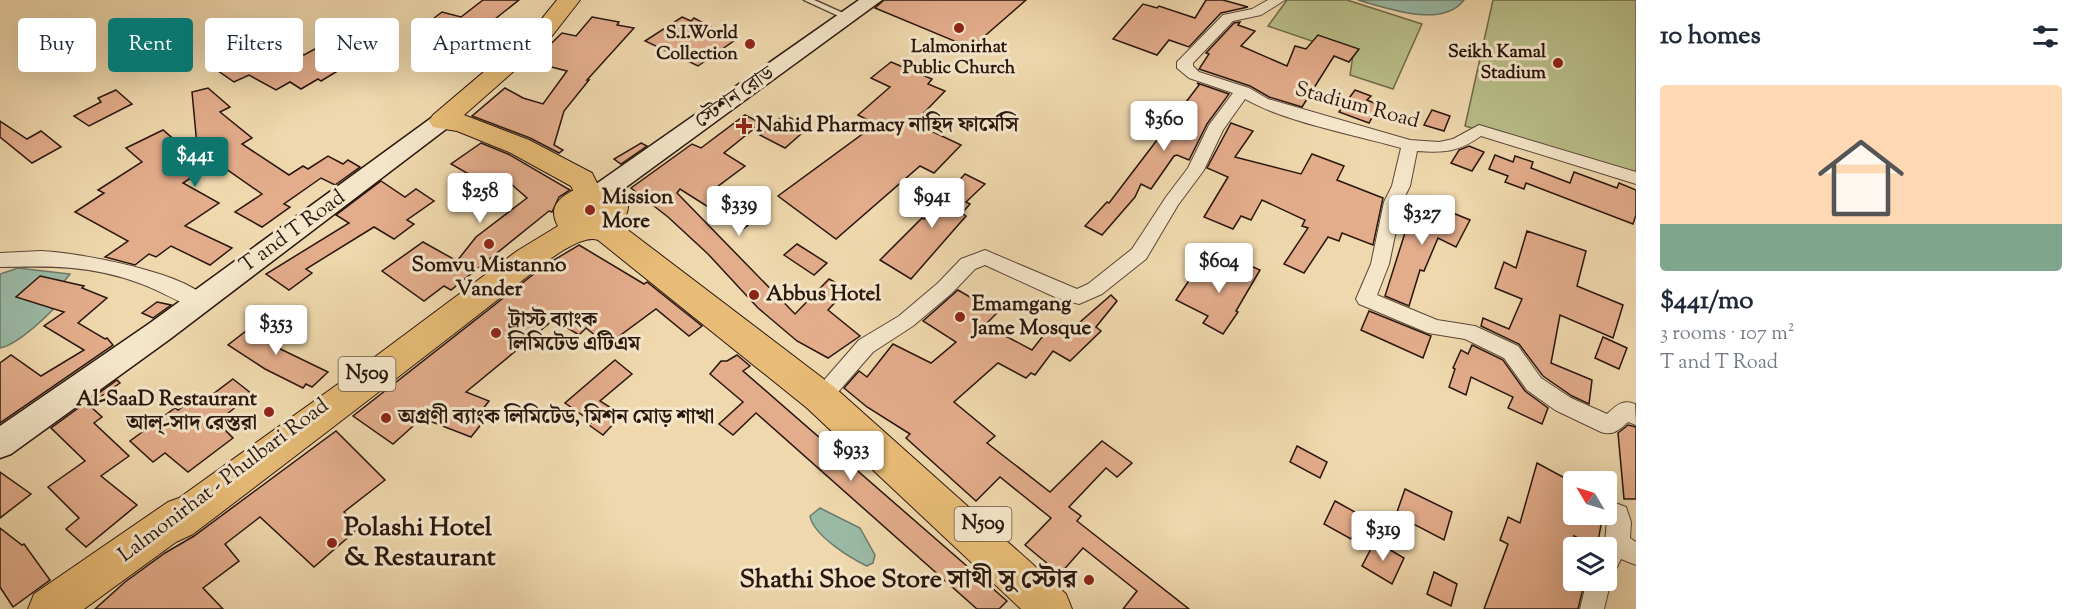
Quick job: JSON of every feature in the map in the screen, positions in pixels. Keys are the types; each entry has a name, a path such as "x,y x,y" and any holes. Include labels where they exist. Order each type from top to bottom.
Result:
{"highway":[{"name":"N509","path":"593,209 622,220 832,385 1074,609"},
{"name":"N509","path":"593,209 609,232 820,397 1050,609"},
{"name":"Lalmonirhat - Phulbari Road","path":"49,609 276,452 528,259 572,232 593,209"}],"main road":[{"name":"T and T Road","path":"0,444 199,302 442,121 540,36 569,0"},
{"name":"স্টেশন রোড","path":"593,209 872,0"},
{"path":"442,121 461,123 519,146 582,180 593,209"}],"street":[{"name":"Stadium Road","path":"1278,0 1256,12 1228,18 1185,62 1185,68 1194,75 1243,91 1262,102 1317,120 1410,145 1439,147 1458,144 1479,130 1636,178"},
{"path":"832,385 866,346 906,321 945,288 968,264 985,257 1064,293 1079,297 1095,289 1139,254 1172,201 1195,170 1215,129 1243,91"},
{"path":"1410,145 1401,186 1393,202 1380,264 1366,299 1435,327 1468,332 1511,352 1534,384 1563,404 1609,425 1627,411 1636,416"},
{"path":"0,260 46,258 78,261 142,276 170,286 199,302"},
{"path":"1618,515 1620,554"},
{"path":"1592,609 1596,591"}],"lane":[{"path":"808,0 848,17"}],"green space":[{"path":"1287,0 1347,0 1422,24 1393,89 1350,75 1353,55 1268,26"},
{"name":"Seikh Kamal Stadium","path":"1493,0 1636,0 1636,178 1465,126"}],"shaded area":[{"path":"1358,0 1464,0 1454,9 1428,15 1398,11"},
{"path":"18,268 70,274 62,284 62,299 50,312 25,335 0,348 0,274"},
{"path":"820,508 860,528 875,555 873,563 867,566 842,552 818,531 810,516"}],"building":[{"path":"483,0 519,0 496,18 434,18 442,12 461,17"},
{"name":"Lalmonirhat Public Church","path":"884,0 1026,0 971,48 875,8"},
{"path":"1206,0 1223,0 1248,7 1221,13 1189,47 1169,40 1157,55 1113,39 1143,4 1157,8 1159,6 1195,18"},
{"path":"592,17 619,22 617,25 634,28 587,80 589,80 564,111 554,145 563,150 559,153 530,138 472,116 505,88 523,98 543,104 567,71 552,67 552,43 562,33 576,36"},
{"path":"682,17 691,21 694,18 735,40 698,66 645,41"},
{"path":"1240,22 1238,25 1255,31 1241,46 1287,66 1295,46 1306,49 1318,35 1359,49 1349,62 1334,56 1302,107 1269,97 1250,86 1199,69 1209,54 1206,53 1234,23"},
{"path":"315,49 315,72 336,72 301,89 290,82 276,90 249,75 234,82 220,72 303,72 304,55"},
{"path":"891,62 932,79 928,84 945,91 914,123 961,145 934,173 920,166 836,239 778,196 876,124 858,115 890,87 871,78"},
{"path":"1197,83 1229,94 1207,124 1189,160 1174,156 1151,189 1141,184 1135,197 1102,235 1085,226 1107,202 1109,203 1199,85"},
{"path":"208,88 230,107 220,112 252,138 242,144 289,175 303,166 308,169 328,156 343,164 348,160 360,167 335,185 321,178 284,204 290,207 262,227 235,212 262,194 216,162 183,183 219,203 185,226 232,248 210,265 171,246 156,257 149,254 135,265 105,257 128,241 75,212 104,193 98,190 142,162 126,148 163,130 176,141 178,140 199,167 192,92"},
{"path":"116,90 132,104 89,126 74,116 101,102 98,98"},
{"path":"1355,90 1371,96 1367,100 1379,105 1369,123 1339,112"},
{"path":"1432,110 1450,116 1444,131 1424,125"},
{"path":"745,115 761,123 724,153 745,166 713,190 756,219 743,229 680,189 677,193 795,314 829,279 848,289 828,310 860,336 828,358 797,341 758,308 708,254 668,217 631,188 692,144 701,148"},
{"path":"784,115 809,127 785,148 760,135"},
{"path":"0,121 27,139 41,131 61,147 32,163 0,137"},
{"path":"1231,123 1253,131 1235,157 1301,174 1312,154 1344,166 1337,180 1383,198 1373,245 1342,233 1339,241 1328,237 1304,273 1284,264 1308,228 1302,226 1305,220 1262,200 1251,220 1241,216 1233,229 1204,217 1228,177 1207,168"},
{"path":"481,143 508,154 570,190 559,197 552,212 549,211 451,290 444,286 424,301 382,271 423,242 457,261 476,237 527,198 501,175 488,185 451,164"},
{"path":"641,143 647,146 621,164 614,159"},
{"path":"1469,146 1484,152 1472,171 1451,163 1459,150"},
{"path":"1495,155 1513,162 1515,156 1533,162 1531,168 1570,183 1574,172 1617,188 1619,183 1636,190 1636,215 1633,224 1526,183 1524,189 1505,182 1508,176 1489,169"},
{"path":"965,174 985,184 966,202 970,204 962,213 966,216 911,279 880,260 922,218 924,219"},
{"path":"381,181 405,197 416,189 434,201 407,220 414,224 394,239 374,227 306,269 312,273 289,290 266,274 349,223 336,215"},
{"path":"1416,198 1470,220 1456,247 1438,238 1424,271 1420,270 1409,306 1385,296"},
{"path":"1527,231 1586,251 1577,286 1623,305 1613,338 1560,315 1551,363 1592,380 1589,404 1572,396 1543,376 1519,344 1481,326 1483,318 1509,329 1522,299 1495,288 1504,262 1516,268"},
{"path":"797,244 827,263 814,275 784,255"},
{"path":"579,245 644,284 647,282 702,326 689,336 656,309 607,345 586,328 579,335 558,322 556,324 552,321 466,392 489,401 475,419 483,422 471,437 422,418 393,444 353,416 544,266"},
{"path":"1233,258 1260,270 1236,311 1238,312 1223,334 1203,323 1208,316 1176,300 1196,270 1219,282"},
{"path":"40,276 84,286 82,288 107,298 78,323 105,339 107,338 113,345 0,423 0,363 11,355 41,376 84,350 44,326 64,312 16,297"},
{"path":"958,290 997,313 985,325 1032,350 1050,327 1065,335 1111,295 1117,301 1096,327 1101,331 1070,361 1053,351 1035,375 1031,373 1026,378 998,363 954,402 995,436 987,443 1050,492 1102,441 1132,463 1117,477 1106,468 1069,507 1081,516 1077,521 1189,609 1123,609 1137,591 1083,548 1060,574 1025,545 1051,518 1000,477 976,501 906,438 910,434 867,407 844,388 859,371 867,377 893,344 931,363 956,342 923,321"},
{"path":"157,302 171,305 153,318 142,313"},
{"path":"1369,311 1431,336 1423,358 1361,330"},
{"path":"260,320 281,332 268,343 328,372 312,387 306,384 303,388 265,369 228,345"},
{"path":"1603,337 1627,348 1619,369 1595,358"},
{"path":"1472,345 1503,360 1525,391 1548,408 1542,424 1508,408 1513,397 1471,377 1466,395 1449,387 1455,369 1453,368 1461,350 1468,354"},
{"path":"737,355 750,366 743,371 1007,601 999,609 977,609 756,413 733,435 719,424 743,402 710,374 721,361 727,361"},
{"path":"615,360 632,374 600,401 622,415 603,435 589,425 592,422 565,403"},
{"path":"233,379 252,394 217,422 233,438 188,472 165,453 153,462 130,441 175,408 178,410 191,401 197,406"},
{"path":"117,380 120,383 89,405 102,417 94,423 129,456 101,476 137,505 86,547 66,529 79,518 48,487 85,461 51,428"},
{"path":"1628,425 1636,427 1636,499 1624,499 1618,433"},
{"path":"336,431 385,480 344,512 360,527 314,567 260,517 225,544 239,561 203,588 223,609 95,609 125,582 165,553 194,536"},
{"path":"1297,446 1327,462 1320,478 1290,462"},
{"path":"1537,463 1563,477 1563,525 1601,525 1599,537 1563,537 1563,591 1582,591 1578,609 1484,609 1508,544 1500,540 1508,517 1520,523"},
{"path":"0,472 31,494 0,518"},
{"path":"1405,489 1452,512 1444,540 1396,515"},
{"path":"1335,501 1362,516 1351,539 1324,524"},
{"path":"0,528 22,545 24,544 50,580 13,607 0,587"},
{"path":"1375,541 1404,558 1392,584 1362,566"},
{"path":"1434,572 1457,584 1451,606 1427,594"}],"place":[{"name":"Lalmonirhat Public Church","path":"959,28"},
{"name":"S.I.World Collection","path":"750,44"},
{"name":"Seikh Kamal Stadium","path":"1558,63"},
{"name":"Nahid Pharmacy নাহিদ ফার্মেসি","path":"744,126"},
{"name":"Mission More","path":"590,210"},
{"name":"Somvu Mistanno Vander","path":"489,244"},
{"name":"Abbus Hotel","path":"754,295"},
{"name":"Emamgang Jame Mosque","path":"960,317"},
{"name":"ট্রাস্ট ব্যাংক লিমিটেড এটিএম","path":"496,333"},
{"name":"Al-SaaD Restaurant আল্-সাদ রেস্তরা","path":"269,412"},
{"name":"অগ্রণী ব্যাংক লিমিটেড, মিশন মোড় শাখা","path":"386,418"},
{"name":"Polashi Hotel & Restaurant","path":"332,543"},
{"name":"Shathi Shoe Store সাথী সু স্টোর","path":"1089,580"}]}
